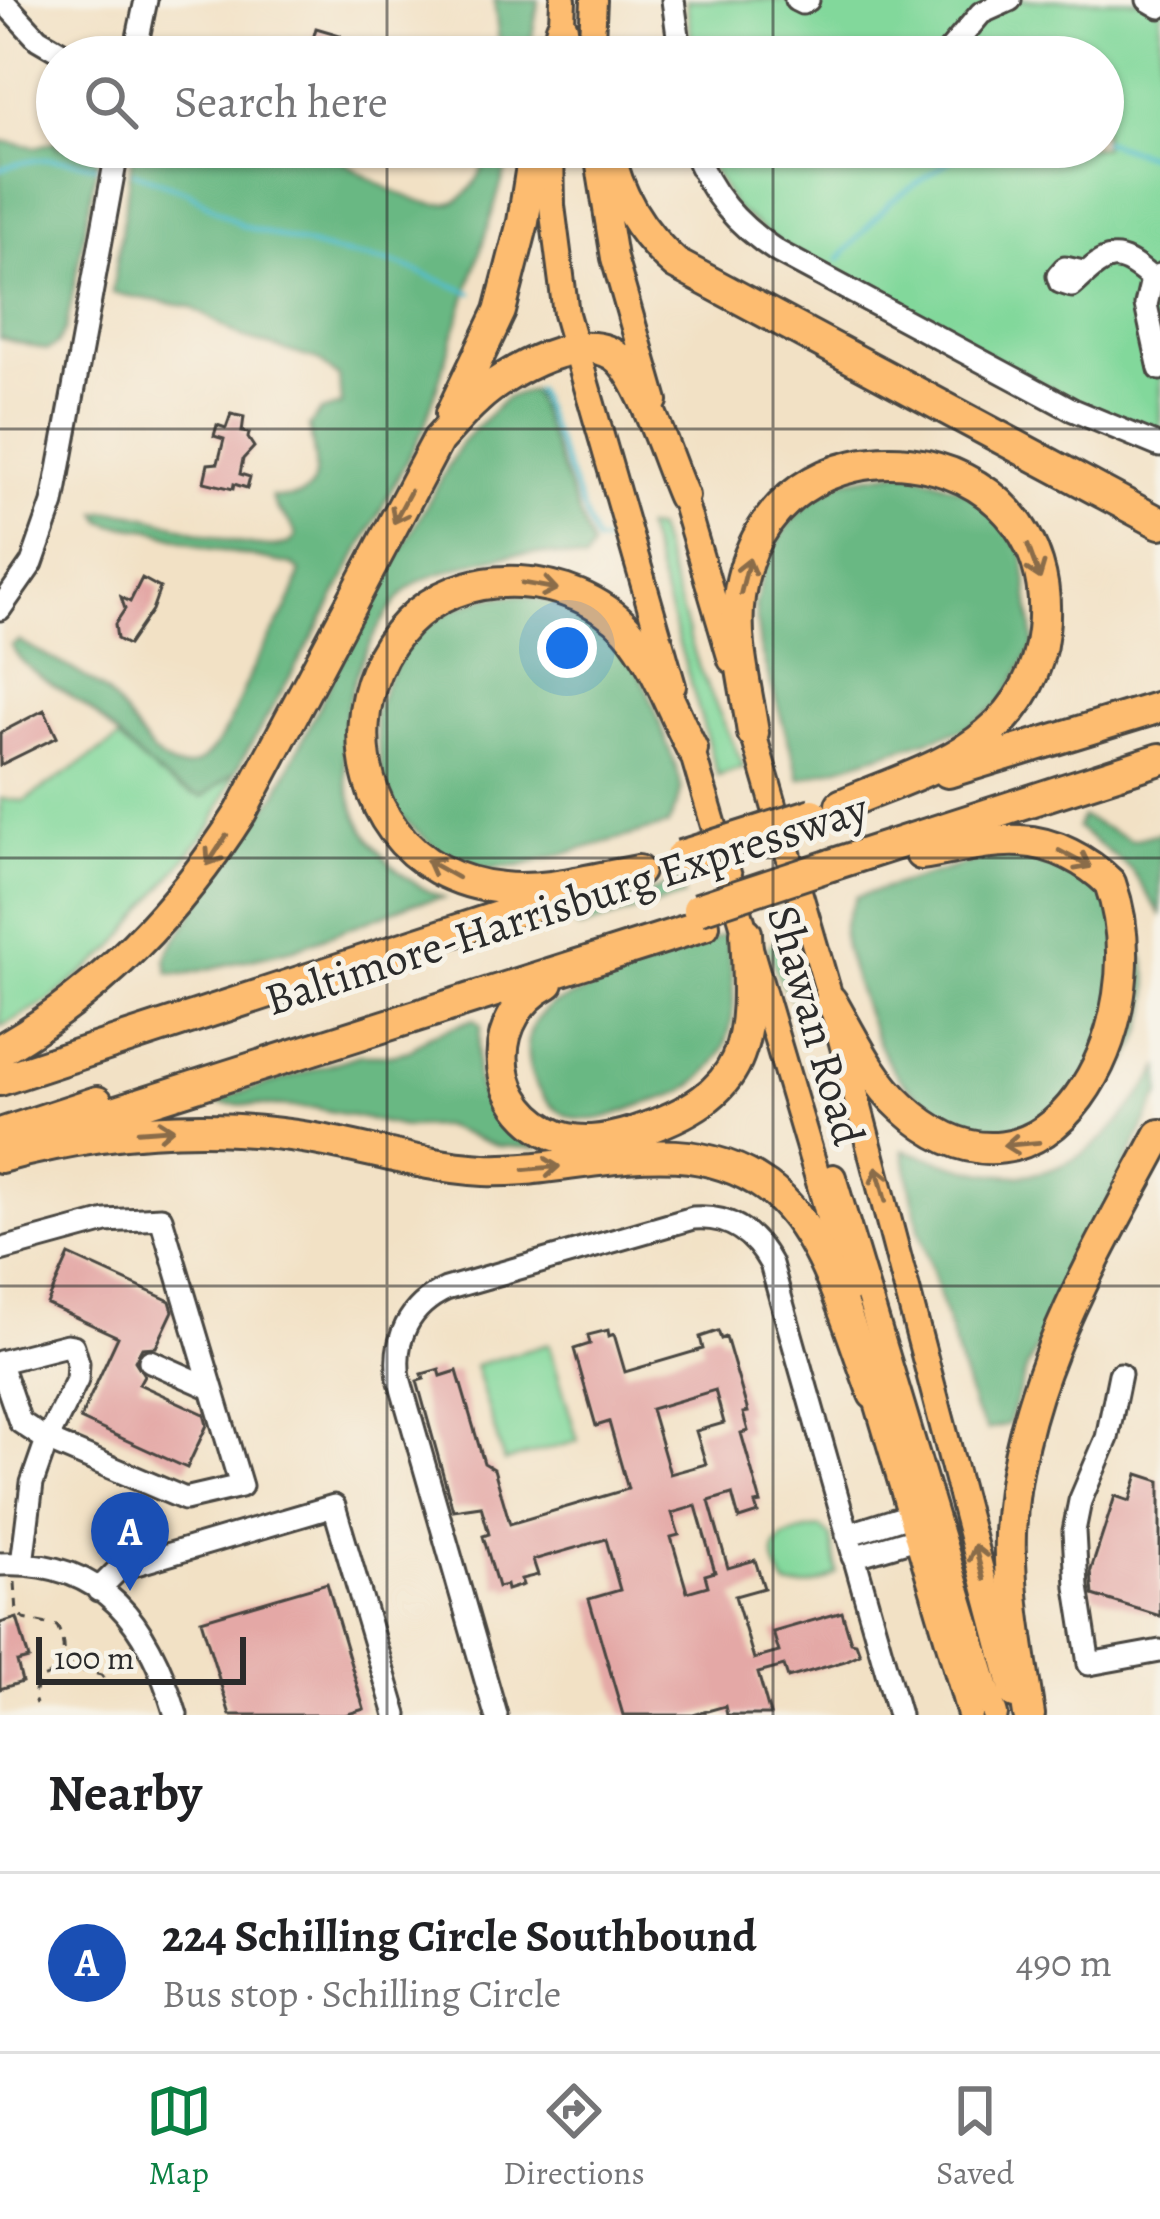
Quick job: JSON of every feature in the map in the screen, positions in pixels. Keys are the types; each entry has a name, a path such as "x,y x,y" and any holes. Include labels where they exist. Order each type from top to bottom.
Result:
{"highway":[{"path":"0,1050 55,1016 112,970 173,909 241,812 438,440 500,311 532,168"},
{"path":"614,168 640,228 676,264 1160,523"},
{"path":"438,440 495,384 524,367 573,349 600,349 620,360 631,374 683,496"},
{"path":"753,733 738,602 752,548 776,512 811,483 871,461 929,464 984,491 1012,519 1041,578 1045,618 1031,677 1003,719 976,742 827,809"},
{"path":"638,871 506,889 463,880 418,854 388,822 364,768 363,711 376,670 415,619 452,595 493,583 554,587 593,603 626,627 653,669 692,749"},
{"name":"Baltimore-Harrisburg Expressway","path":"0,1080 827,809 1160,707"},
{"path":"921,854 1160,763"},
{"name":"Baltimore-Harrisburg Expressway","path":"0,1134 701,917 1160,763"},
{"path":"834,874 998,841 1046,845 1104,876 1132,908 1149,941"},
{"path":"701,917 532,991 519,1003 503,1037 501,1057 509,1092 535,1123 566,1139 613,1139 678,1118 720,1086 739,1057 749,1020 746,933"},
{"path":"0,1154 619,950"},
{"path":"831,1001 890,1095 923,1124 962,1141 1005,1147 1045,1142 1103,1109"},
{"path":"0,1154 64,1140 185,1128 261,1131 478,1169 542,1169 645,1154 698,1156 768,1188 804,1227 818,1251 874,1394"},
{"path":"1025,1715 1011,1590 1010,1537 1018,1456 1052,1345 1160,1135"}],"main road":[{"path":"593,36 594,0"},
{"name":"Shawan Road","path":"552,168 556,246 573,349 824,1199 874,1394 970,1715"},
{"name":"Shawan Road","path":"599,168 614,258 831,1001 1025,1715"},
{"path":"771,1018 844,1210 995,1715"}],"street":[{"path":"2,0 36,37"},
{"path":"138,36 146,0"},
{"path":"673,0 678,36"},
{"path":"796,0 808,0"},
{"path":"1148,0 1160,7"},
{"path":"961,36 976,18 1009,1"},
{"path":"0,609 16,590 45,534 114,168"},
{"path":"702,168 727,209 747,231 778,252 1073,410 1160,446"},
{"path":"1083,272 1091,264 1114,259 1156,277 1145,305 1160,369"},
{"path":"0,1250 106,1221 161,1218 241,1486 185,1499 47,1440 20,1422 0,1363 59,1345 73,1346 78,1363 77,1380 47,1440 32,1483 12,1569 58,1570 98,1590 127,1612 154,1649 176,1715"},
{"path":"496,1715 399,1378 399,1339 430,1296 693,1218 724,1220 738,1227 762,1246 771,1264 899,1715"},
{"path":"150,1361 212,1388"},
{"path":"1120,1374 1107,1438 1076,1514 1077,1587 1089,1664 1160,1652"},
{"path":"98,1590 119,1569 334,1506 396,1715"},
{"path":"850,1546 914,1527"}],"path":[{"path":"12,1569 16,1613 57,1626 64,1651 79,1670 101,1675 107,1682"},
{"path":"36,1704 33,1695 42,1678 51,1676 64,1651"},
{"path":"63,1658 72,1662"}],"green space":[{"path":"494,0 539,0 532,36 498,36"},
{"path":"686,0 1160,0 1160,438 1075,401 782,245 734,207 711,168 1124,168 1124,36 691,36"},
{"path":"0,141 36,147 36,168 96,168 66,329 47,350 0,338"},
{"path":"131,168 353,168 405,196 440,204 467,193 483,168 506,168 424,428 235,772 203,797 153,770 98,717 44,679 11,646 19,641 98,686 153,752 171,765 187,767 201,761 225,731 300,572 293,565 113,525 98,513 143,516 247,544 290,543 295,531 272,497 290,498 311,488 315,467 309,426 321,411 341,405 339,377 318,360 242,337 191,307 112,293"},
{"path":"532,390 592,548 585,561 551,555 501,556 416,583 394,604 367,649 345,721 349,792 362,825 381,854 408,879 443,898 414,903 294,949 186,974 169,973 169,951 230,855 277,793 354,634 462,442 506,398"},
{"path":"908,470 976,495 1023,551 1034,645 1002,702 967,728 800,779 760,648 755,606 766,561 790,522 814,498 845,480"},
{"path":"645,528 656,529 699,668 744,767 718,776"},
{"path":"519,595 576,612 615,640 643,680 681,793 668,825 520,866 480,869 448,859 398,814 384,783 374,716 405,648 427,625 484,598"},
{"path":"119,739 143,762 203,797 235,772 212,825 114,948 50,1000 0,1027 0,799 24,801"},
{"path":"1082,817 1132,840 1160,833 1160,914 1130,868 1077,828"},
{"path":"1002,853 1065,862 1107,892 1141,950 1149,993 1137,1044 1100,1093 1075,1111 1018,1129 987,1128 957,1118 924,1099 897,1075 866,1011 843,931 856,897"},
{"path":"679,881 684,896 579,928 573,923"},
{"path":"725,934 732,1016 721,1053 709,1070 681,1092 598,1119 571,1117 548,1102 533,1079 528,1052 533,1025 551,1005"},
{"path":"779,938 792,938 802,1004 789,995 776,972 768,947"},
{"path":"474,1019 481,1026 477,1069 483,1098 535,1148 498,1146 442,1126 404,1127 315,1108 208,1103 360,1055 409,1051 426,1037"},
{"path":"1160,1068 1160,1094 1028,1365 1008,1424 987,1430 974,1410 919,1229 903,1150 994,1174 1047,1171 1104,1138"},
{"path":"549,1344 578,1441 504,1462 475,1365"},
{"path":"821,1528 831,1537 837,1572 814,1585 787,1586 774,1561 778,1544 795,1533"}],"building":[{"path":"316,28 340,35 340,36 314,36"},
{"path":"231,414 244,417 242,432 249,433 254,447 243,459 240,474 250,477 247,488 204,482 208,464 218,463 224,439 214,436 217,425 226,428"},
{"path":"142,578 160,588 152,610 128,645 117,639 115,624 125,609 121,597 130,602"},
{"path":"44,710 57,737 0,765 0,733"},
{"path":"69,1255 170,1301 173,1311 156,1347 142,1348 135,1361 144,1375 139,1384 204,1414 207,1425 187,1468 80,1419 118,1337 47,1304"},
{"path":"608,1330 609,1336 614,1334 625,1372 703,1349 700,1337 718,1331 721,1339 726,1337 748,1412 743,1413 748,1431 741,1433 761,1503 755,1504 758,1513 739,1519 732,1494 709,1501 728,1568 755,1560 764,1588 735,1596 754,1659 779,1652 773,1632 842,1612 860,1654 788,1678 784,1666 758,1673 770,1715 727,1715 725,1706 693,1715 623,1715 589,1599 620,1590 606,1539 533,1560 538,1575 521,1579 523,1585 507,1590 506,1585 498,1587 483,1536 489,1534 481,1506 453,1510 417,1381 424,1379 422,1374 439,1369 441,1376 457,1371 484,1463 494,1469 510,1524 628,1489 609,1422 596,1426 574,1349 590,1344 588,1335","holes":["715,1390 724,1423 696,1431 706,1464 670,1474 651,1409","696,1506 715,1572 705,1575 708,1586 687,1592 671,1537 679,1535 672,1513"]},
{"path":"1138,1474 1160,1481 1160,1616 1093,1595 1091,1570 1115,1496 1130,1501"},
{"path":"327,1583 364,1709 345,1715 230,1715 201,1620"},
{"path":"17,1618 29,1659 17,1662 22,1682 0,1689 0,1623"}],"waterway":[{"path":"1124,148 1160,159"},
{"path":"0,169 36,161"},
{"path":"839,259 890,202 939,168"},
{"path":"134,172 188,192 242,226 334,252 395,263 472,293"},
{"path":"536,389 596,543 605,542"}],"place":[{"name":"224 Schilling Circle Southbound","path":"130,1591"}]}
